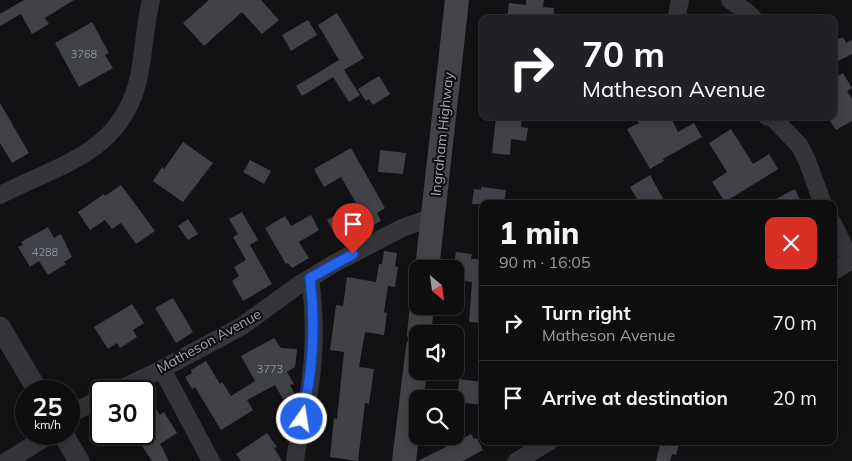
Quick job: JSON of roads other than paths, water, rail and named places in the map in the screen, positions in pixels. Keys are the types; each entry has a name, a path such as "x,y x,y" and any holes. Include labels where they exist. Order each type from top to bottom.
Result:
{"main road":[{"name":"Ingraham Highway","path":"428,260 457,0"},
{"path":"404,461 414,380"}],"street":[{"path":"0,195 85,154 103,140 120,120 131,100 139,76 151,0"},
{"path":"677,15 680,0"},
{"path":"730,0 750,15"},
{"path":"774,120 794,139 803,151 821,200"},
{"name":"Matheson Avenue","path":"139,380 242,326 310,278 402,228 433,217"},
{"path":"837,232 851,260 837,269"},
{"path":"295,461 311,374 313,296 310,278"},
{"path":"0,327 31,380"},
{"path":"162,369 211,461"},
{"path":"7,461 33,445"},
{"path":"70,445 79,461"},
{"path":"517,461 543,445"}]}
